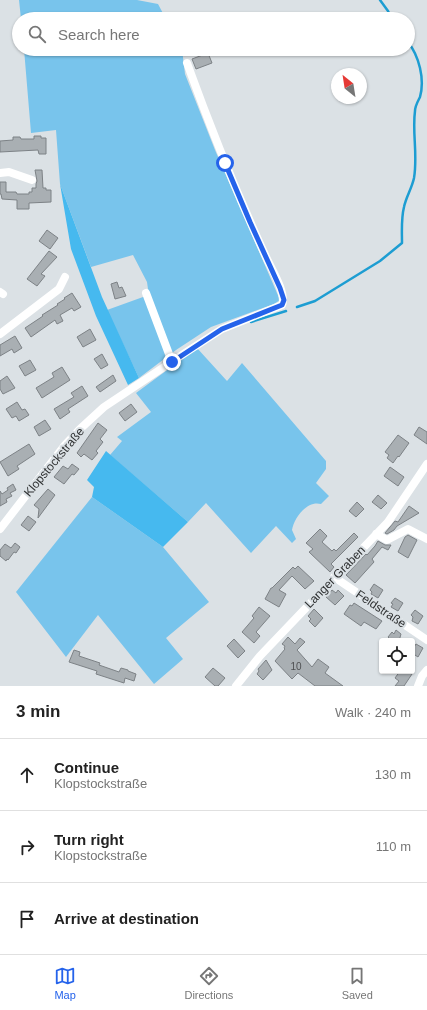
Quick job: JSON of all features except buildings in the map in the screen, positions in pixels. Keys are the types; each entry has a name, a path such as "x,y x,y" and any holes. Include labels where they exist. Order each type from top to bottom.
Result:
{"street":[{"name":"Klopstockstraße","path":"0,528 65,445 104,407 129,392 222,329 282,305 284,300 280,288 228,170 187,63"},
{"path":"0,172 9,172 32,180"},
{"path":"0,334 58,289 65,277"},
{"path":"146,293 172,362"},
{"name":"Langer Graben","path":"236,686 260,656 388,522 427,464"},
{"path":"376,534 387,540 408,530 427,539"},
{"name":"Feldstraße","path":"334,577 427,640"},
{"path":"418,686 422,676 427,670"}],"shaded area":[{"path":"19,0 137,0 158,4 162,12 20,12"},
{"path":"25,56 183,56 185,74 215,150 280,300 274,304 211,327 176,350 139,378 107,310 149,296 147,282 133,255 91,267 60,184 56,130 31,133"},
{"path":"60,184 102,297 139,378 128,385 96,316 71,249"},
{"path":"197,348 227,381 242,363 326,461 326,469 316,483 329,496 321,504 316,503 306,507 298,515 292,530 296,539 292,543 276,526 251,553 206,503 188,522 110,455 122,441 117,437 151,412 136,393"},
{"path":"106,451 188,522 163,547 92,497 94,487 87,480"},
{"path":"92,497 163,547 209,602 166,638 183,659 154,684 98,615 66,657 16,592"}],"waterway":[{"path":"380,0 388,12"},
{"path":"297,307 315,301 380,261 402,243 403,212 414,178 414,119 422,83 420,68 415,54"},
{"path":"251,322 286,311"}],"route":[{"path":"172,362 222,329 282,305 284,300 225,163"}]}
